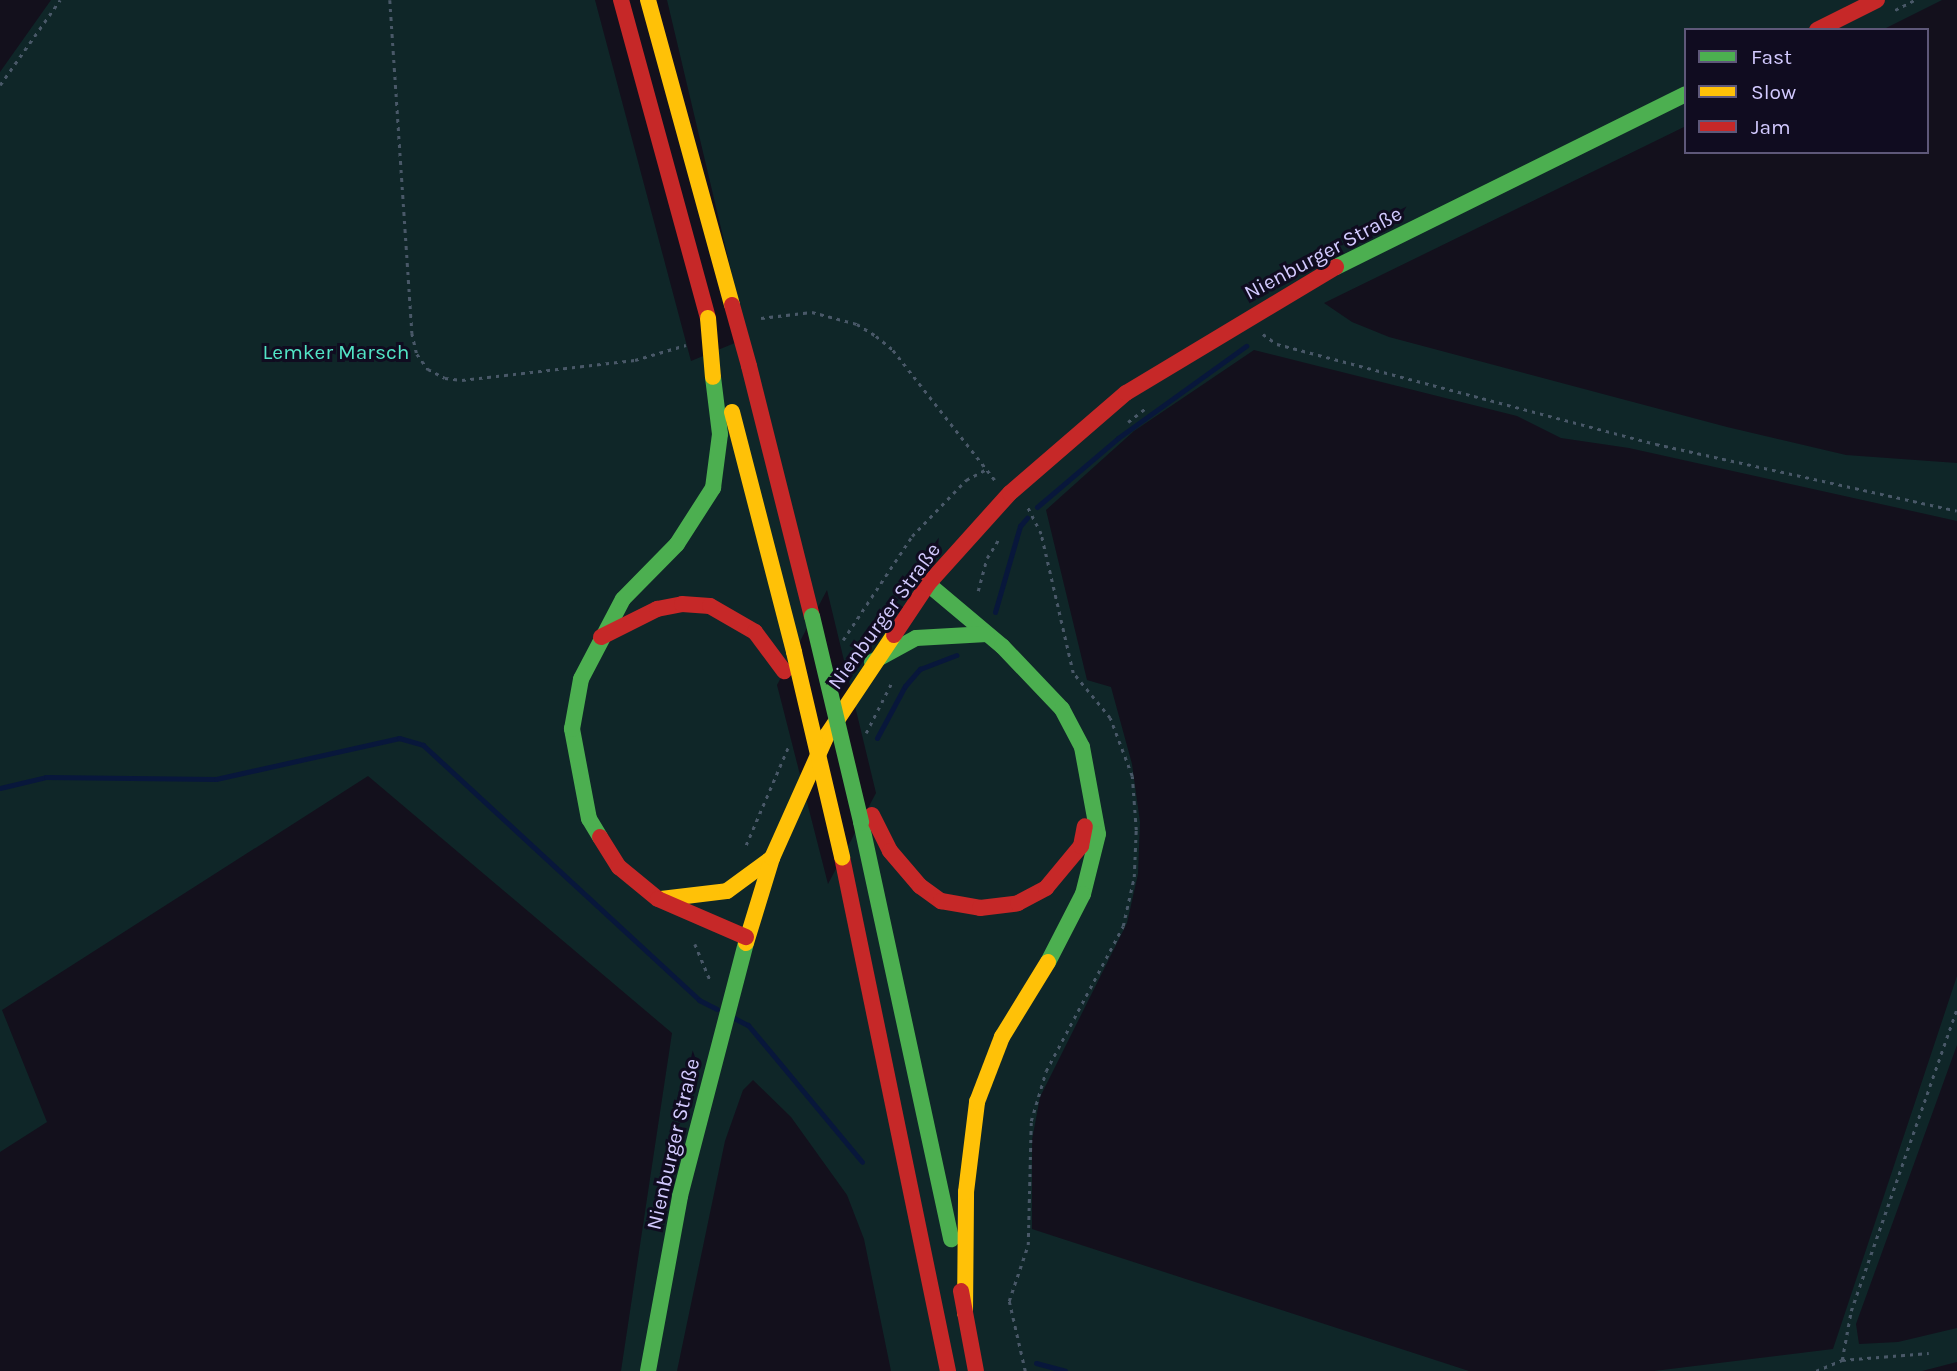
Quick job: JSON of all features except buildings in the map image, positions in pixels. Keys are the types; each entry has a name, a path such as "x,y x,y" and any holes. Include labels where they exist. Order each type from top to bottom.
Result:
{"main road":[{"path":"621,0 708,318 718,376 794,652 842,857 948,1371"},
{"path":"648,0 749,366 845,748 865,815 976,1371"},
{"path":"1820,28 1877,0"},
{"name":"Nienburger Straße","path":"648,1371 680,1196 727,1006 772,858 827,734 872,662 928,584 1010,494 1126,393 1248,315 1684,95"},
{"path":"718,376 720,434 713,488 698,518 623,599 601,637 582,679 572,729 578,780 589,819 619,866 658,900 746,937"},
{"path":"928,584 987,634 1062,709 1082,747 1093,792 1098,834 1083,894 1051,957 1002,1037 977,1102 967,1181 965,1313"},
{"path":"601,637 657,609 682,604 710,606 755,632 784,671 815,744"},
{"path":"872,662 916,638 949,632 987,634"},
{"path":"865,815 890,852 920,886 941,901 1002,906 1046,888 1065,869 1080,846 1093,792"},
{"path":"658,900 727,891 772,858"}],"path":[{"path":"0,85 60,0"},
{"path":"390,0 412,333 417,354 428,369 444,378 462,380 635,360 693,343"},
{"path":"754,320 812,312 857,324 876,336 893,350 985,470 1010,494"},
{"path":"1255,329 1277,344 1643,441 1957,510"},
{"path":"1122,426 1154,402"},
{"path":"1020,514 1036,498"},
{"path":"963,615 978,591 987,558 1005,531"},
{"path":"864,738 881,697 902,671"},
{"path":"1842,1360 1851,1311 1957,1009"},
{"path":"1816,1371 1842,1360 1929,1353"}],"green space":[{"name":"Lemker Marsch","path":"51,0 595,0 691,361 747,338 667,0 1942,0 1886,28 1684,28 1684,127 1324,303 1352,322 1389,337 1727,427 1846,455 1957,463 1957,521 1629,448 1561,438 1517,416 1254,350 1134,431 1046,510 1087,680 1111,687 1132,764 1140,822 1138,874 1127,923 1040,1097 1032,1140 1032,1229 1469,1371 891,1371 864,1239 847,1195 791,1117 753,1080 743,1090 725,1141 677,1371 621,1371 672,1033 368,776 2,1010 47,1122 0,1152 0,72","holes":["827,590 876,793 828,884 777,685"]},
{"path":"1957,976 1957,1045 1856,1324 1859,1344 1898,1342 1957,1328 1957,1362 1922,1371 1654,1371 1833,1349"}],"waterway":[{"path":"1037,507 1118,438 1246,346"},
{"path":"995,612 1020,526 1027,518"},
{"path":"877,738 905,686 920,669 956,655"},
{"path":"0,788 46,777 216,779 399,738 423,745 699,1000 717,1009"},
{"path":"732,1017 748,1025 862,1162"},
{"path":"1036,1363 1065,1371"}],"traffic: fast":[{"path":"1336,267 1684,95"},
{"path":"600,837 589,819 572,729 581,679 623,599 677,544 713,488 720,434 713,377"},
{"path":"928,584 1002,646 1062,709 1082,747 1098,834 1083,894 1048,962"},
{"path":"812,616 861,822"},
{"path":"872,662 916,638 987,634"},
{"path":"861,822 951,1239"},
{"path":"648,1371 680,1196 746,943"}],"traffic: slow":[{"path":"648,0 732,305"},
{"path":"708,318 713,377"},
{"path":"732,412 794,652"},
{"path":"746,943 772,858 827,735 894,635"},
{"path":"794,652 842,857"},
{"path":"661,899 727,891 772,858"},
{"path":"965,1313 966,1192 977,1102 1002,1037 1048,962"}],"traffic: jam":[{"path":"621,0 708,318"},
{"path":"1821,28 1877,0"},
{"path":"894,635 928,584 1010,493 1126,393 1336,267"},
{"path":"732,305 749,366"},
{"path":"749,366 812,616"},
{"path":"601,637 657,609 682,604 710,606 755,632 784,671"},
{"path":"872,815 890,851 920,886 941,901 980,908 1018,903 1046,888 1081,846 1085,826"},
{"path":"600,837 619,867 658,899 746,937"},
{"path":"842,857 948,1371"},
{"path":"961,1291 976,1371"}]}
